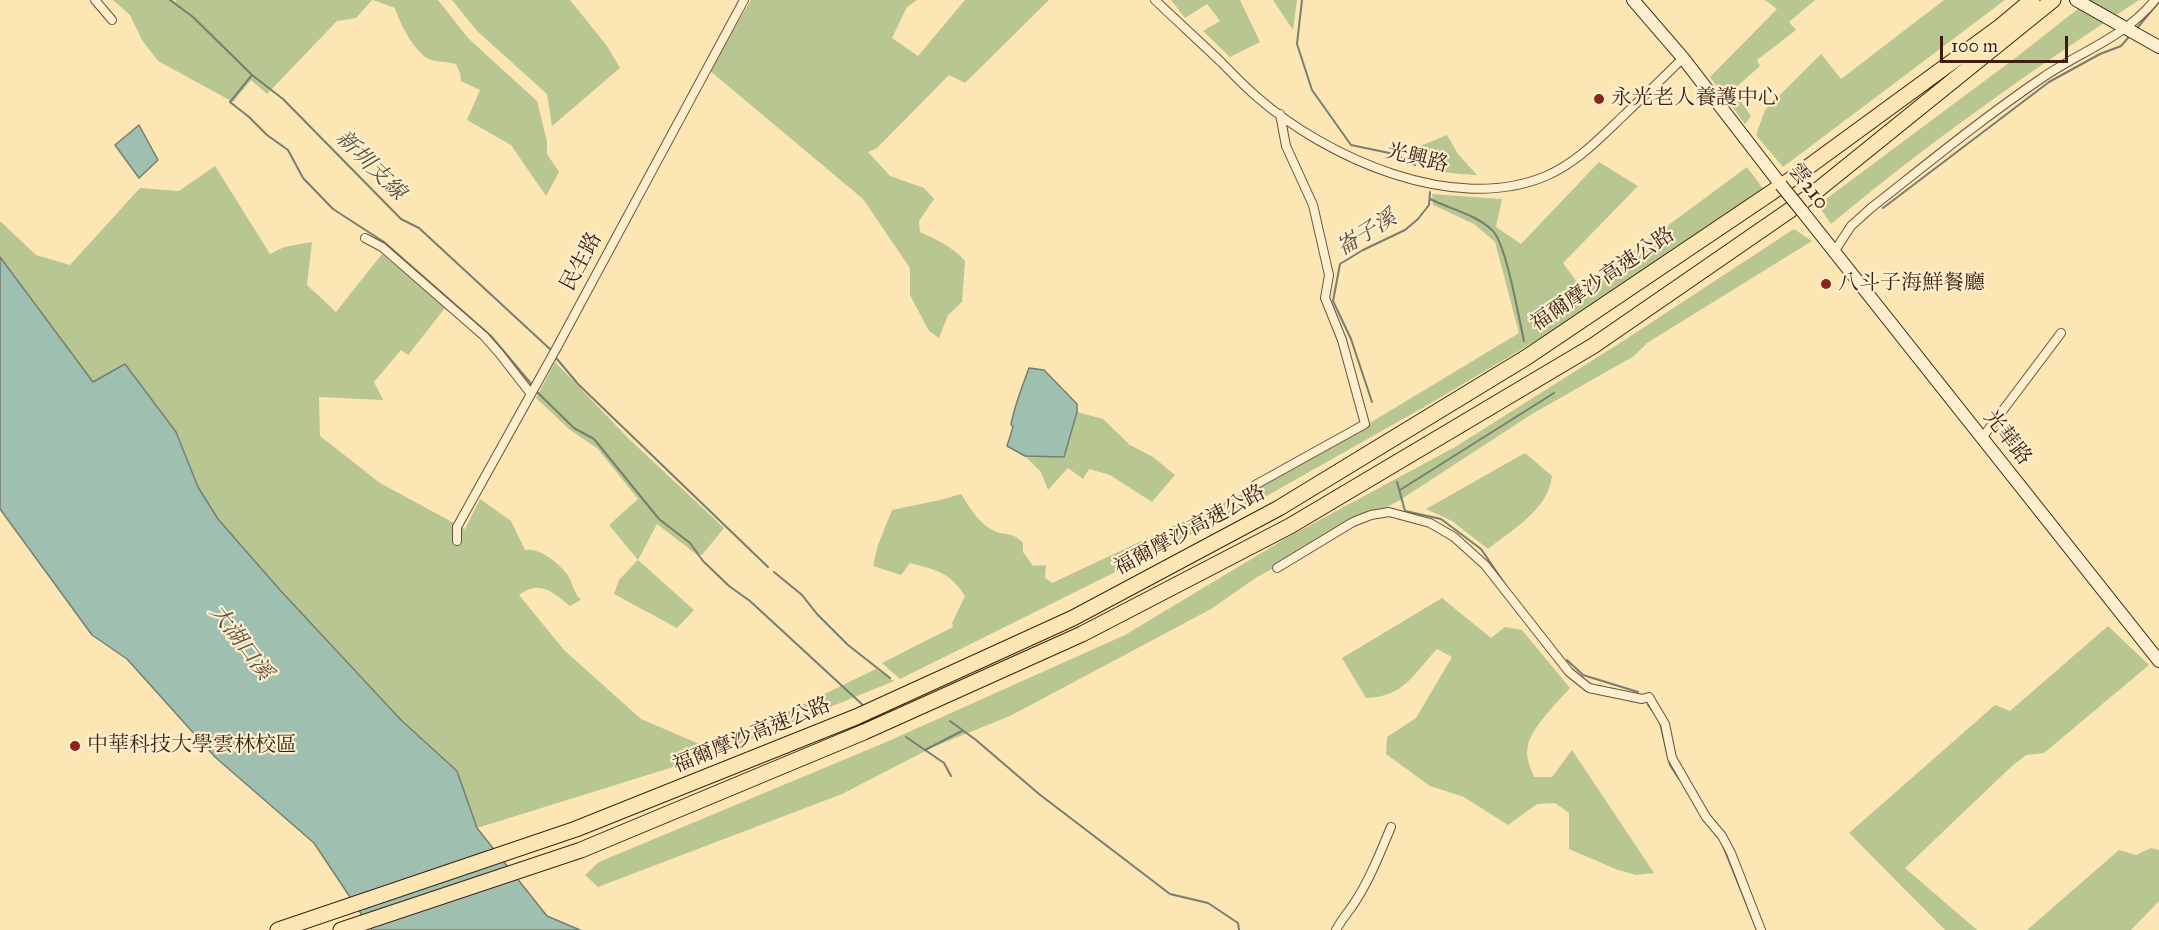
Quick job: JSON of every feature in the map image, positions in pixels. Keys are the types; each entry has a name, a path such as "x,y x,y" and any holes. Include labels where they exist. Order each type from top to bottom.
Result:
{"highway":[{"name":"福爾摩沙高速公路","path":"278,930 576,829 877,707 1073,618 1279,508 1527,357 1793,178 2001,26 2032,0"},
{"name":"福爾摩沙高速公路","path":"341,930 581,850 864,732 1082,634 1290,526 1593,345 1809,197 2053,0"}],"street":[{"path":"95,0 112,20"},
{"name":"民生路","path":"457,541 457,527 744,0"},
{"name":"光興路","path":"1155,0 1257,98 1325,144 1365,163 1423,183 1468,189 1495,188 1547,176 1581,156 1683,58"},
{"name":"雲210","path":"1633,0 1683,58 1824,239"},
{"path":"2076,0 2159,47"},
{"path":"1834,252 1851,226 1916,173 2044,76 2114,37 2119,25 2146,10 2155,0"},
{"path":"1255,485 1365,424 1342,340 1325,298 1329,275 1313,205 1286,146 1280,114"},
{"path":"365,238 382,247 484,336 531,394"},
{"name":"光華路","path":"1824,239 2159,661"},
{"path":"1982,438 2061,333"},
{"path":"1277,568 1353,522 1371,515 1389,512 1430,523 1454,537 1485,565 1509,592 1569,672 1589,688 1642,699 1649,697 1665,724 1672,758 1706,817 1722,836 1761,930"},
{"path":"1336,930 1342,917 1355,903 1391,828"}],"green space":[{"path":"113,0 173,0 175,2 177,0 372,0 356,18 337,21 267,94 251,80 233,102 158,61 142,40 130,15"},
{"path":"373,0 438,0 468,38 537,101 547,142 547,154 559,172 546,196 511,145 467,120 480,90 461,81 456,64 431,60 419,52 400,22 395,8"},
{"path":"452,0 570,0 607,46 620,68 552,126 547,94 477,31"},
{"path":"751,0 917,0 907,7 892,38 918,56 965,0 1049,0 965,83 949,75 877,148 868,152 890,176 924,188 934,199 919,221 920,232 950,248 965,261 962,302 948,315 939,338 929,331 910,295 910,268 863,199 709,70"},
{"path":"1171,0 1240,0 1260,42 1230,57 1203,31 1220,21 1207,4 1185,18"},
{"path":"1273,0 1297,0 1293,30"},
{"path":"1765,0 1815,0 1789,22 1796,30 1757,60 1760,66 1733,90 1751,116 1745,124 1710,77 1777,9"},
{"path":"1944,0 2005,0 1783,167 1756,135 1765,110 1821,54 1841,79"},
{"path":"2089,0 2139,0 1982,107 1831,224 1818,205 2018,56"},
{"path":"1447,135 1458,154 1477,175 1438,171 1421,165 1403,153"},
{"path":"1599,162 1638,186 1563,263 1582,289 1747,167 1764,190 1569,321 1426,406 1263,498 1260,486 1519,333 1495,242 1474,224 1433,205 1432,194 1502,199 1496,227 1521,244"},
{"path":"215,166 270,254 284,247 312,242 307,285 336,312 382,254 445,308 408,355 401,350 374,382 383,400 319,397 320,436 380,483 465,529 480,499 511,521 525,550 536,551 558,565 571,580 581,600 570,606 552,592 539,588 526,590 519,595 564,650 641,719 711,749 876,669 894,681 715,754 477,828 457,771 401,720 280,590 218,519 198,487 176,432 125,364 93,382 0,257 0,221 36,255 70,265 140,188 179,191"},
{"path":"1794,229 1812,241 1647,343 1634,356 1532,414 1400,500 1257,577 1211,609 1010,716 933,747 842,794 598,887 585,875 599,862 884,743 1125,635 1288,537 1455,447"},
{"path":"555,362 628,438 724,528 702,555 696,554 657,524 638,560 609,525 638,499 598,449 569,429 536,398"},
{"path":"1077,412 1103,419 1130,445 1153,457 1175,475 1152,502 1110,475 1089,469 1083,479 1068,468 1048,490 1041,472 1025,456 1064,457"},
{"path":"1525,453 1552,476 1549,488 1537,509 1528,518 1488,549 1452,521 1426,509"},
{"path":"1244,493 1248,506 900,679 882,663 953,627 952,623 965,596 948,577 927,568 910,563 901,575 873,566 878,545 892,510 961,494 985,525 997,532 1014,536 1023,543 1023,552 1033,566 1046,565 1045,578 1052,583"},
{"path":"638,560 694,610 677,628 614,594 619,580"},
{"path":"1442,598 1491,638 1505,627 1522,630 1570,688 1546,715 1530,738 1527,753 1534,777 1552,777 1572,750 1654,873 1636,875 1618,870 1569,849 1569,813 1555,803 1537,804 1508,825 1464,797 1430,786 1386,754 1387,737 1416,718 1452,657 1437,649 1414,676 1398,689 1379,697 1366,698 1342,658"},
{"path":"2108,626 2149,665 2044,753 2026,755 2012,766 1905,868 1977,930 1945,930 1849,833 1995,705 2010,711"},
{"path":"2151,848 2159,850 2159,901 2131,930 2027,930 2119,850 2136,855"}],"water":[{"path":"139,125 158,160 139,178 115,145"},
{"name":"大湖口溪","path":"0,257 93,382 125,364 176,432 198,487 218,519 280,590 401,720 457,771 477,828 547,916 580,930 372,930 314,843 215,757 127,659 92,635 0,509"},
{"path":"1029,368 1044,370 1077,404 1077,412 1064,457 1025,456 1007,446 1013,427 1011,424 1015,409"}],"waterway":[{"name":"新圳支線","path":"170,0 193,17 252,75 283,99 401,219 419,228 551,350"},
{"path":"1302,0 1297,44 1312,90 1351,145 1394,154 1415,165"},
{"path":"2138,27 2159,2"},
{"path":"1883,208 2049,82 2100,54 2121,46 2128,38"},
{"path":"252,75 230,102 267,135 288,150 303,178 333,209 384,242 491,336 533,386"},
{"name":"崙子溪","path":"1372,402 1351,339 1333,301 1340,264 1405,230 1429,205 1430,192"},
{"name":"崙子溪","path":"1430,199 1478,220 1492,230 1497,237 1507,265 1524,341"},
{"path":"557,359 578,384 768,567"},
{"path":"536,391 574,428 594,439 659,519 690,543 703,561 729,586 750,601 865,707"},
{"name":"崙子溪","path":"1400,490 1554,393"},
{"path":"1397,482 1405,511 1441,519 1481,549 1505,584"},
{"path":"774,572 802,595 817,614 848,645 890,678"},
{"path":"1567,660 1583,675 1638,692"},
{"path":"1648,705 1654,713"},
{"path":"950,721 1039,794 1170,894 1208,903 1238,923 1239,930"},
{"path":"1660,723 1670,765 1679,779"},
{"path":"925,750 962,731"},
{"path":"906,737 944,763 951,776"},
{"path":"1723,846 1757,930"}],"place":[{"name":"永光老人養護中心","path":"1599,99"},
{"name":"八斗子海鮮餐廳","path":"1826,284"},
{"name":"中華科技大學雲林校區","path":"75,746"}]}
